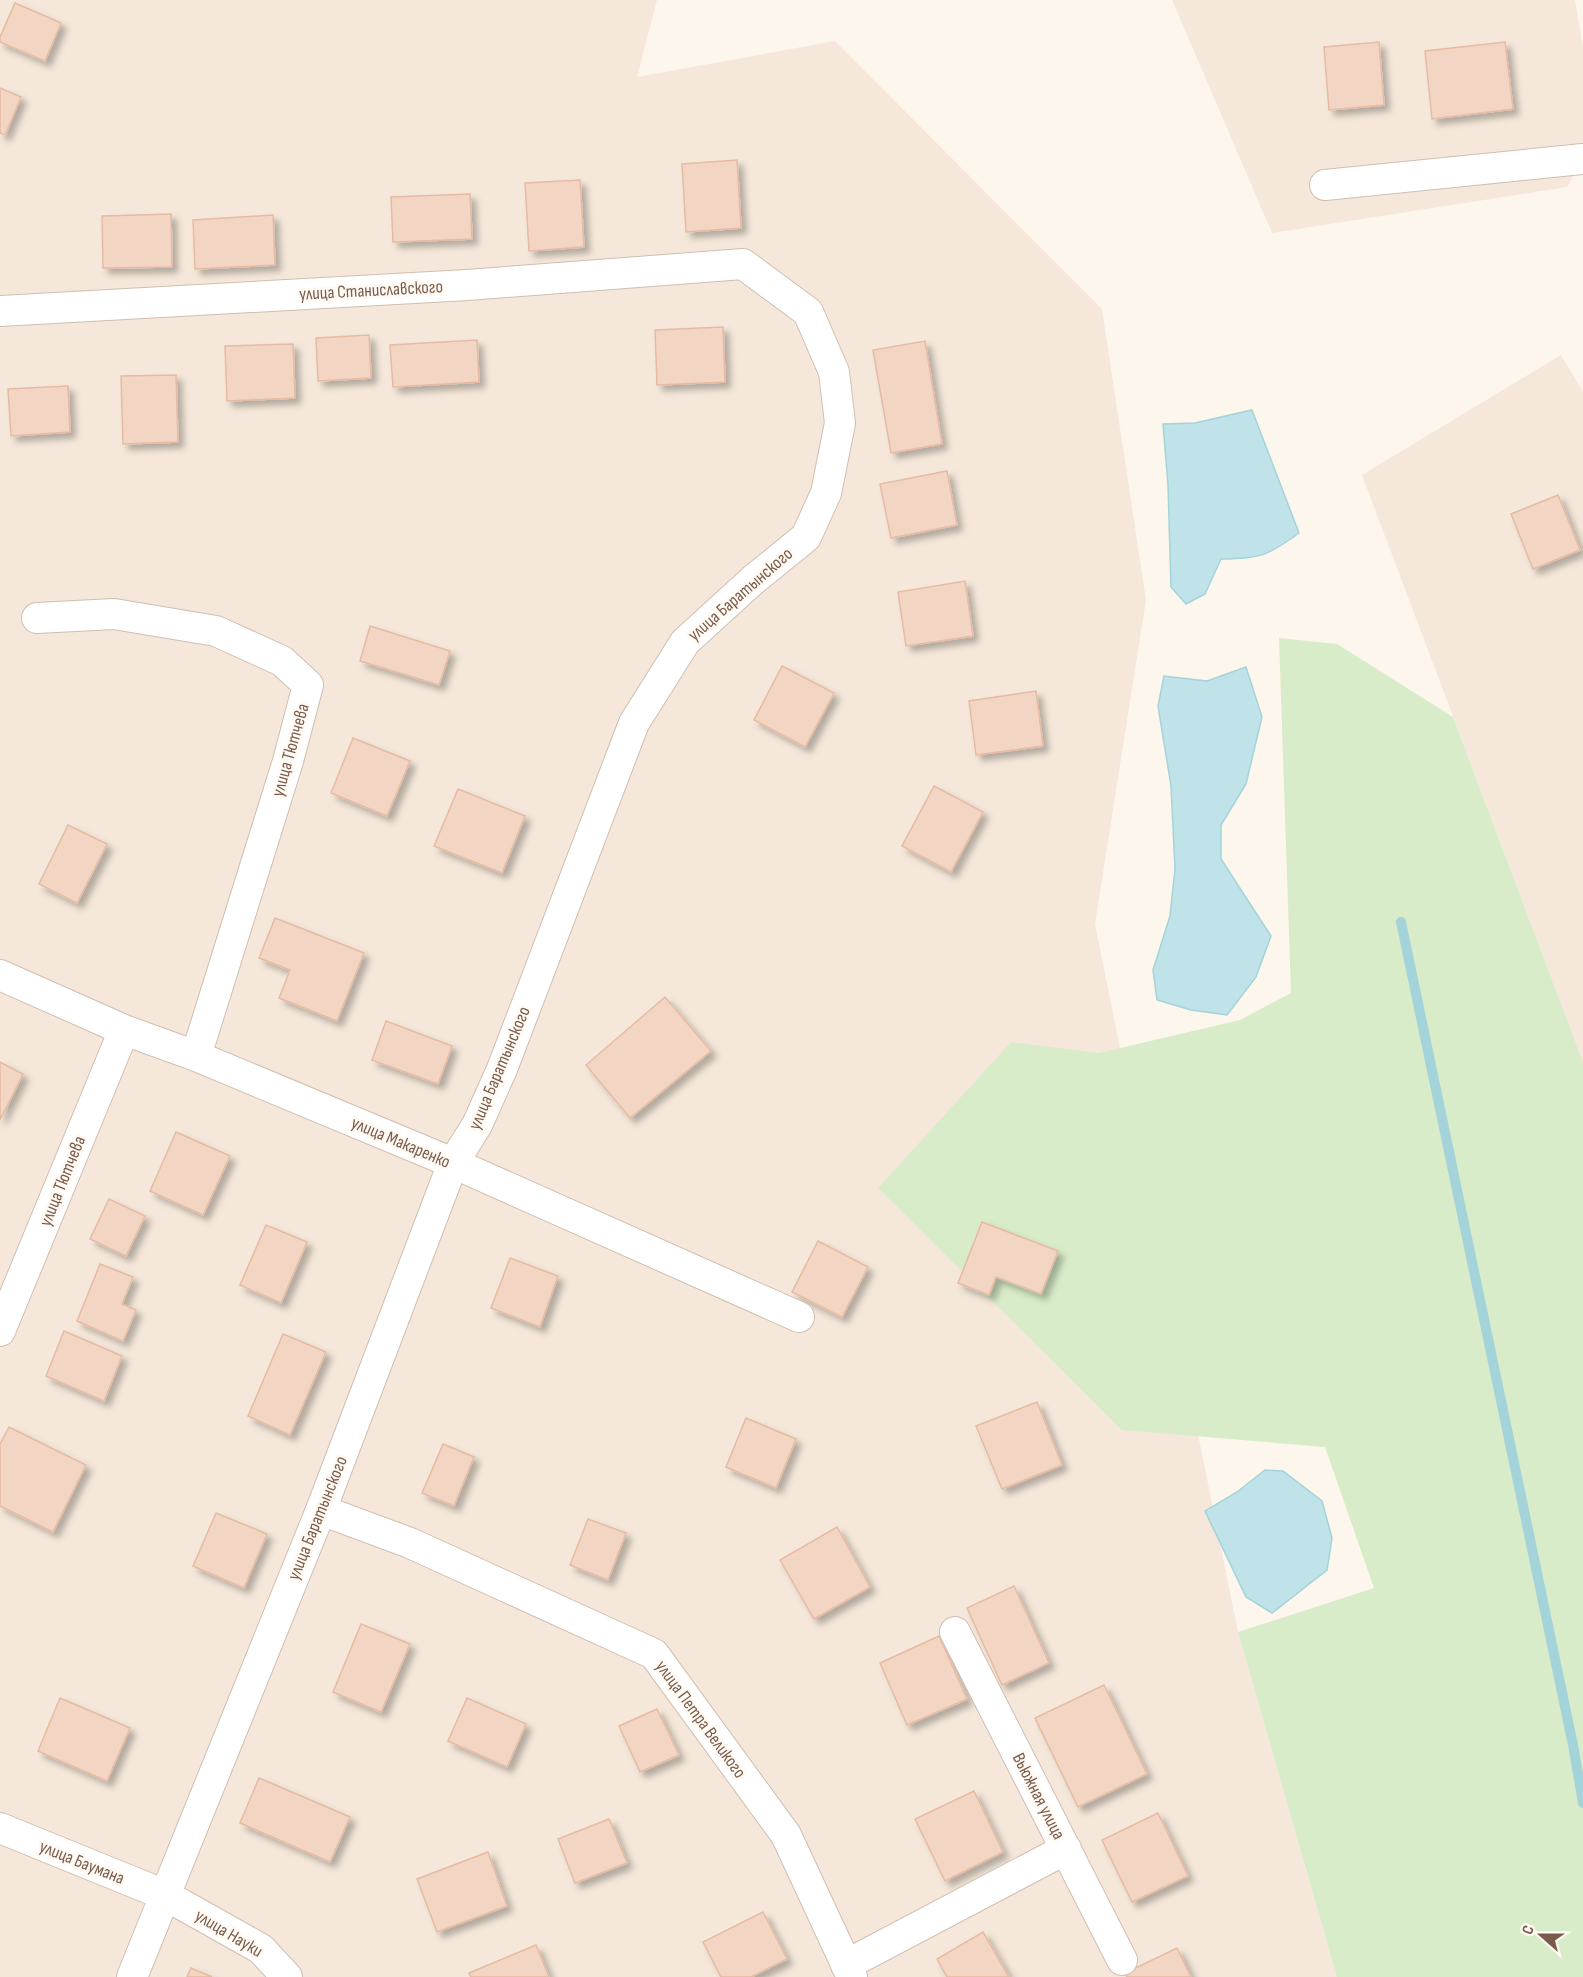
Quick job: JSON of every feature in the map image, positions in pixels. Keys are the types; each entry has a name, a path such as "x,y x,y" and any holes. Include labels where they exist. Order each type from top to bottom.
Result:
{"street":[{"path":"1325,185 1583,159"},
{"name":"улица Станиславского","path":"0,311 467,285 742,264"},
{"name":"улица Баратынского","path":"132,1977 321,1510 453,1163 477,1125 502,1070 634,723 685,642 753,580 806,537 826,493 840,423 834,372 808,312 742,264"},
{"name":"улица Тютчева","path":"37,618 114,614 216,631 282,661 308,685 288,761 196,1056"},
{"name":"улица Макаренко","path":"0,975 124,1030 196,1056 453,1163 799,1317"},
{"name":"улица Тютчева","path":"0,1331 124,1030"},
{"name":"улица Петра Великого","path":"321,1510 410,1543 654,1654 786,1835 849,1971"},
{"name":"Вьюжная улица","path":"956,1632 1122,1960"},
{"name":"улица Баумана","path":"0,1828 165,1895"},
{"path":"849,1971 1066,1849"},
{"name":"улица Науки","path":"165,1895 261,1949 287,1977"}],"shaded area":[{"path":"0,0 657,0 637,77 835,41 1102,309 1146,600 1095,924 1238,1632 1337,1977 0,1977"},
{"path":"1172,0 1575,0 1583,48 1583,159 1567,187 1272,233"},
{"path":"1561,355 1583,392 1583,1062 1362,475"}],"green space":[{"path":"1279,638 1337,644 1453,717 1583,1062 1583,1977 1337,1977 1238,1632 1374,1588 1325,1447 1122,1430 878,1188 1011,1042 1099,1053 1240,1020 1291,993"}],"water":[{"path":"1252,410 1299,533 1263,555 1221,559 1205,594 1186,604 1171,587 1168,485 1163,424 1195,423"},
{"path":"1246,667 1262,717 1246,784 1221,825 1221,859 1271,936 1256,977 1227,1015 1191,1010 1157,1000 1153,970 1170,916 1175,869 1171,786 1158,706 1164,676 1207,681"},
{"path":"1265,1470 1283,1471 1322,1501 1332,1538 1327,1570 1272,1613 1246,1597 1205,1511 1237,1492"}],"building":[{"path":"15,3 61,23 45,61 0,42"},
{"path":"1379,42 1384,105 1329,110 1324,47"},
{"path":"1505,42 1513,109 1432,119 1425,51"},
{"path":"0,88 21,97 5,135 0,133"},
{"path":"737,160 741,228 686,232 682,164"},
{"path":"580,180 584,247 529,251 525,183"},
{"path":"470,194 472,239 393,242 391,197"},
{"path":"171,214 172,267 103,268 102,216"},
{"path":"273,215 275,265 195,269 193,220"},
{"path":"723,327 725,382 657,385 655,330"},
{"path":"369,335 371,378 318,381 316,338"},
{"path":"477,340 479,382 393,387 390,345"},
{"path":"925,341 942,444 891,453 873,350"},
{"path":"293,344 295,398 227,401 225,346"},
{"path":"176,375 178,442 123,444 121,376"},
{"path":"68,386 70,432 11,436 8,389"},
{"path":"947,471 957,525 891,538 880,484"},
{"path":"1558,495 1580,550 1533,569 1511,514"},
{"path":"965,581 973,636 906,646 898,592"},
{"path":"370,626 450,651 439,685 360,661"},
{"path":"782,666 834,693 805,747 754,720"},
{"path":"1036,691 1043,746 976,755 969,701"},
{"path":"353,738 410,761 387,816 331,793"},
{"path":"934,786 983,812 951,872 902,846"},
{"path":"458,789 525,816 502,873 434,846"},
{"path":"68,825 107,844 77,903 39,884"},
{"path":"275,918 364,953 337,1021 279,998 290,970 259,958"},
{"path":"665,997 711,1051 630,1118 586,1065"},
{"path":"386,1021 452,1046 438,1084 372,1060"},
{"path":"0,1062 23,1074 0,1120"},
{"path":"176,1132 230,1156 203,1215 150,1191"},
{"path":"109,1199 145,1216 126,1256 90,1239"},
{"path":"982,1222 1058,1251 1041,1294 996,1277 989,1295 958,1283"},
{"path":"266,1225 307,1242 281,1303 240,1285"},
{"path":"818,1241 868,1267 842,1317 792,1292"},
{"path":"510,1258 558,1276 540,1327 491,1308"},
{"path":"100,1264 133,1277 122,1304 136,1310 123,1341 77,1321"},
{"path":"64,1331 122,1356 104,1401 46,1376"},
{"path":"283,1334 326,1352 290,1435 248,1416"},
{"path":"1037,1402 1062,1465 1002,1489 976,1426"},
{"path":"746,1418 796,1439 776,1488 726,1467"},
{"path":"9,1427 86,1465 53,1532 0,1506 0,1444"},
{"path":"443,1444 474,1457 454,1506 422,1493"},
{"path":"216,1513 267,1534 244,1588 193,1566"},
{"path":"588,1519 626,1533 608,1580 570,1565"},
{"path":"837,1527 870,1587 814,1619 780,1560"},
{"path":"1014,1586 1049,1663 1002,1685 967,1608"},
{"path":"361,1624 410,1644 381,1712 333,1692"},
{"path":"939,1636 967,1699 907,1725 880,1663"},
{"path":"1104,1685 1147,1774 1078,1807 1035,1718"},
{"path":"60,1698 130,1728 107,1781 38,1751"},
{"path":"467,1698 526,1724 507,1767 448,1741"},
{"path":"657,1709 679,1755 640,1772 619,1726"},
{"path":"259,1778 350,1817 330,1862 240,1823"},
{"path":"974,1791 1003,1852 945,1881 915,1819"},
{"path":"1158,1813 1188,1876 1132,1902 1102,1840"},
{"path":"609,1819 627,1863 575,1883 558,1839"},
{"path":"488,1852 507,1906 437,1932 417,1879"},
{"path":"763,1912 787,1959 751,1977 721,1977 703,1942"},
{"path":"983,1932 1009,1977 947,1977 937,1959"},
{"path":"536,1945 549,1977 471,1977 469,1973"},
{"path":"1177,1948 1191,1977 1127,1977 1125,1973"},
{"path":"191,1968 212,1977 187,1977"}],"waterway":[{"path":"1401,922 1573,1745 1583,1803"}]}
